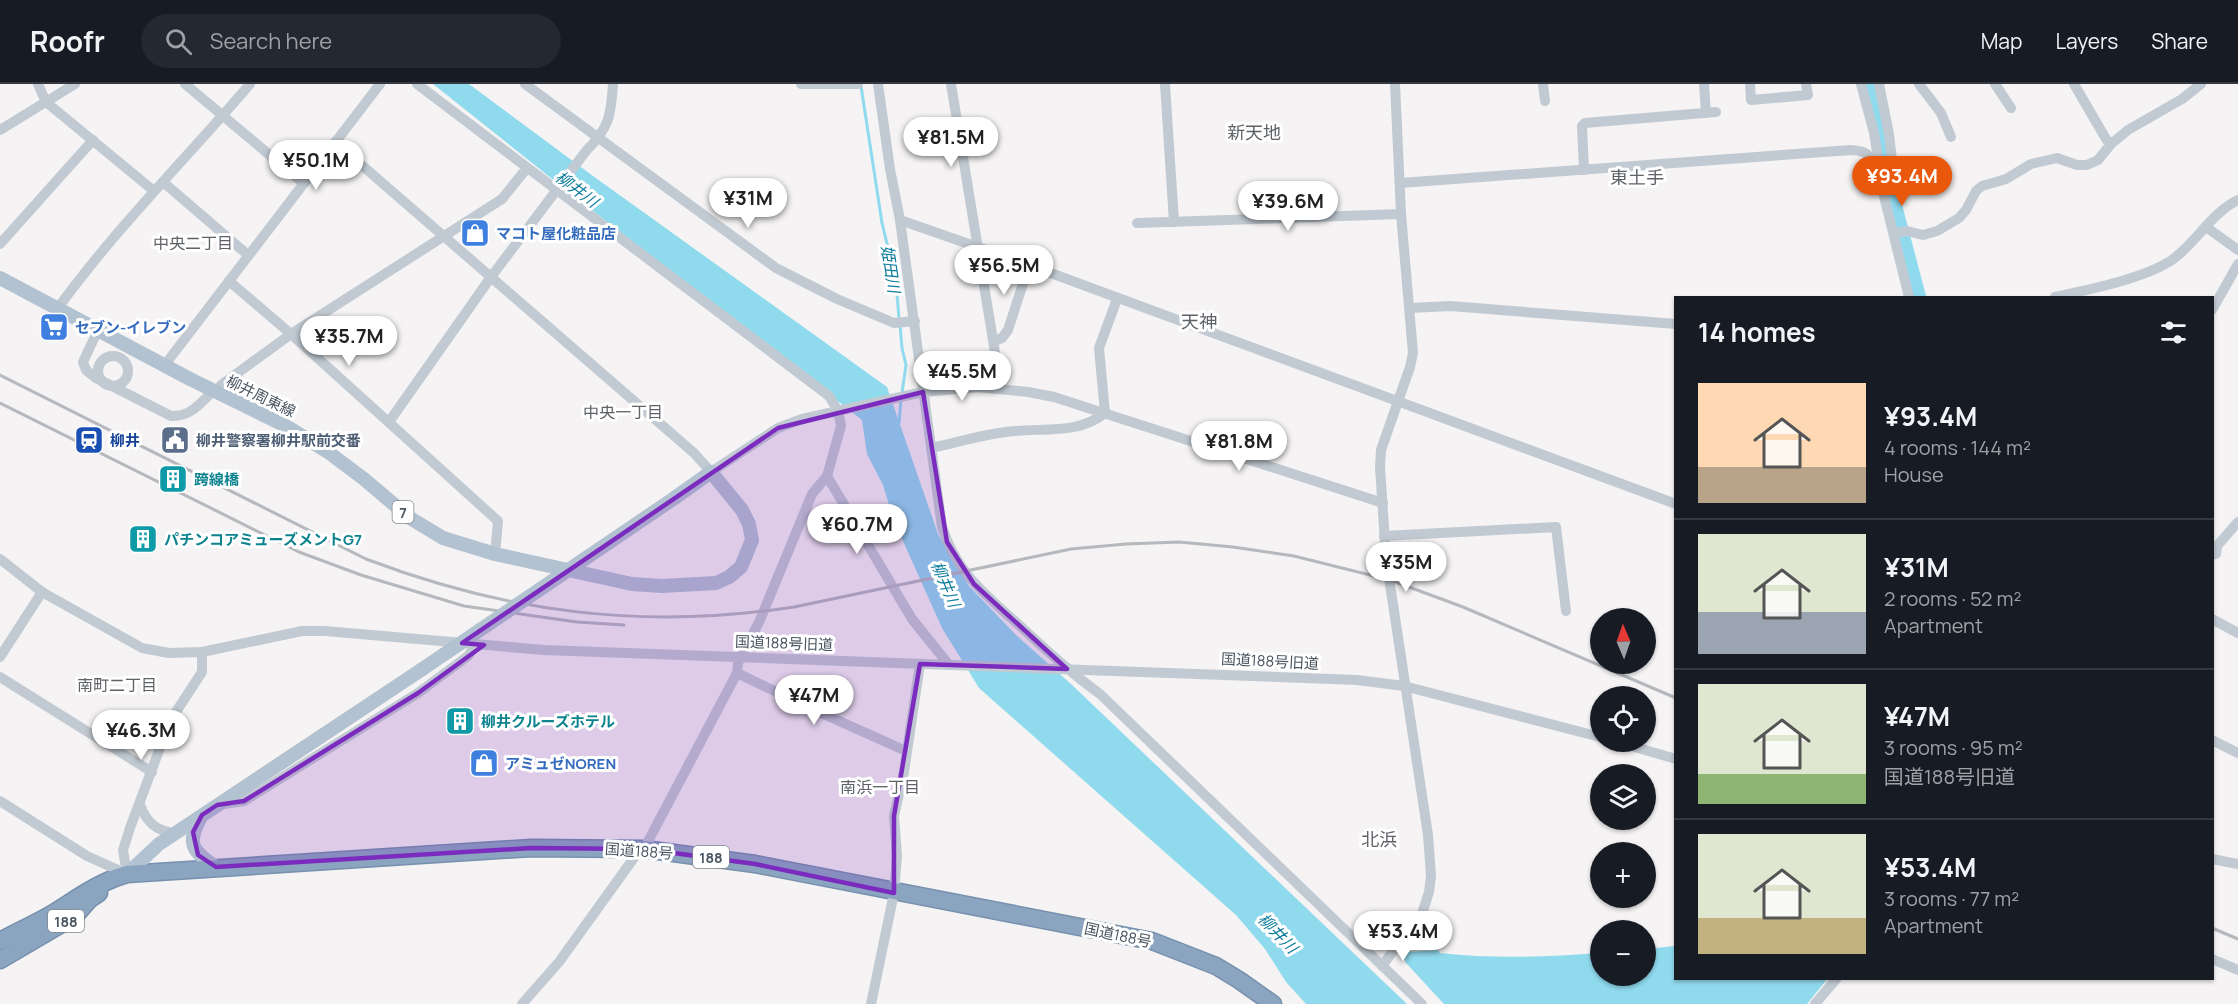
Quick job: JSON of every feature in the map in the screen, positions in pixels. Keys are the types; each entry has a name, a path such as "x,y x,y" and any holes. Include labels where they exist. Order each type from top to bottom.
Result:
{"highway":[{"name":"国道188号","path":"0,941 49,915 99,884 127,874 531,848 644,849 755,864 1152,942 1216,966 1273,1004"},
{"name":"188","path":"0,960 75,916 90,900 127,874"}],"main road":[{"name":"柳井周東線","path":"0,278 164,366 217,388 286,426 364,479 410,518 443,538 495,554 632,584 662,586 716,583 729,577 741,567 752,540 749,524 742,510 711,472"},
{"path":"127,874 159,844 422,670 711,472"},
{"path":"202,815 193,832 192,841 198,855 216,867"}],"street":[{"path":"38,84 46,102 154,191"},
{"path":"0,130 75,84"},
{"path":"185,84 303,183"},
{"path":"58,308 154,191 250,84"},
{"path":"164,366 380,84"},
{"path":"417,84 527,168 560,187 829,396 842,410 840,436 827,476 813,494 760,620 738,663 737,673 644,849 636,855 559,962 522,1004"},
{"path":"525,84 776,268 837,299 894,323 913,320"},
{"path":"389,423 491,277 586,151 599,139 606,128 613,84"},
{"path":"801,84 855,84"},
{"path":"878,84 900,220 942,527 947,542 974,584 1062,669 1100,694 1422,1004"},
{"path":"951,84 1001,389"},
{"path":"1165,84 1173,222"},
{"path":"1382,966 1396,947 1413,942 1429,892 1430,857 1384,536 1381,450 1413,353 1401,214 1395,84"},
{"path":"1543,84 1545,101"},
{"path":"1584,170 1582,126 1585,123 1711,112 1704,84"},
{"path":"1750,84 1751,100 1808,95 1806,84"},
{"path":"1879,84 1891,142 1893,169"},
{"path":"1919,84 1941,113 1951,136"},
{"path":"1995,84 2011,108"},
{"path":"2074,84 2111,144"},
{"path":"1900,232 1923,235 1937,231 1959,218 1976,191 1982,186 2006,179 2031,164 2057,158 2077,165 2086,165 2098,160 2111,144 2134,125 2162,112 2201,84"},
{"path":"1865,86 1882,187 1900,232 1909,296"},
{"path":"0,244 93,140"},
{"path":"335,142 694,453 711,472 778,428 802,419 923,392 978,387 1054,397 1383,503"},
{"path":"1400,183 1864,150 1870,155 1877,183 1882,187"},
{"path":"98,330 83,362 90,374 171,416 183,417 217,388 291,334 502,199 527,168"},
{"path":"163,182 248,255"},
{"path":"2059,296 2130,278 2176,258 2219,214 2238,200"},
{"path":"1137,223 1401,214"},
{"path":"900,220 1029,265 1674,503"},
{"path":"2206,227 2238,250"},
{"path":"2214,306 2238,264"},
{"path":"994,341 1002,338 1008,330 1029,265"},
{"path":"229,281 498,521 495,554"},
{"path":"1105,413 1099,348 1117,298"},
{"path":"1410,308 1450,306 1674,324"},
{"path":"931,448 1013,431 1062,429 1092,423 1105,413"},
{"path":"827,476 912,619 953,665"},
{"path":"2214,554 2217,546 2238,522"},
{"path":"1384,536 1556,527 1566,611"},
{"name":"国道188号旧道","path":"0,559 42,592 142,648 169,653 202,652 302,631 544,650 1345,680 1404,686 1590,734"},
{"path":"0,657 42,592"},
{"path":"2214,620 2238,633"},
{"path":"217,805 244,801 418,693 468,656 476,644"},
{"path":"127,874 123,850 170,721 201,672 202,652"},
{"path":"871,1004 894,893 897,856 894,816 920,664"},
{"path":"737,673 906,751"},
{"path":"0,677 152,772"},
{"path":"2214,741 2238,753"},
{"path":"1652,752 1674,758"},
{"path":"0,801 87,856 127,874"},
{"path":"140,805 148,821 155,828 162,832 177,833"},
{"path":"2214,858 2238,864"},
{"path":"2214,960 2238,970"},
{"path":"1815,1004 1835,980"}],"highlighted area":[{"path":"923,392 947,542 974,584 1067,669 920,664 894,816 894,893 755,864 644,849 531,848 216,867 198,855 193,832 202,815 217,805 244,801 418,693 484,645 462,643 778,428"}],"water":[{"name":"柳井川","path":"433,84 469,84 887,387 938,534 969,586 1016,635 1071,684 1407,1004 1306,1004 1286,982 1265,949 1236,915 979,688 942,628 894,521 883,485 867,454 862,420"},
{"path":"1674,946 1674,980 1826,980 1807,1004 1444,1004 1403,957 1407,952 1438,950 1440,953 1460,955 1540,956 1590,954 1590,986 1656,986 1656,948"}],"waterway":[{"path":"1869,84 1885,141 1891,198 1917,296"},
{"name":"姫田川","path":"861,86 882,223 896,281 899,319"},
{"name":"姫田川","path":"900,325 906,365 902,393"},
{"name":"姫田川","path":"899,423 901,399"}],"railway":[{"path":"0,375 366,559 419,578 472,593 524,604 577,612 630,616 684,617 738,614 794,607 1071,549 1179,542 1294,556 1390,580 1463,607 1674,697"},
{"path":"0,403 299,552 361,575 464,606 577,622 624,625"},
{"path":"2214,929 2238,939"}],"place":[{"name":"マコト屋化粧品店","path":"475,233"},
{"name":"セブン-イレブン","path":"54,327"},
{"name":"柳井","path":"89,440"},
{"name":"柳井警察署柳井駅前交番","path":"175,440"},
{"name":"跨線橋","path":"173,479"},
{"name":"パチンコアミューズメントG7","path":"143,539"},
{"name":"柳井クルーズホテル","path":"460,721"},
{"name":"アミュゼNOREN","path":"484,763"}],"district":[{"name":"新天地","path":"1254,132"},
{"name":"東土手","path":"1637,177"},
{"name":"中央二丁目","path":"193,243"},
{"name":"天神","path":"1199,321"},
{"name":"中央一丁目","path":"623,412"},
{"name":"南町二丁目","path":"117,685"},
{"name":"南浜一丁目","path":"880,787"},
{"name":"北浜","path":"1379,839"}]}
